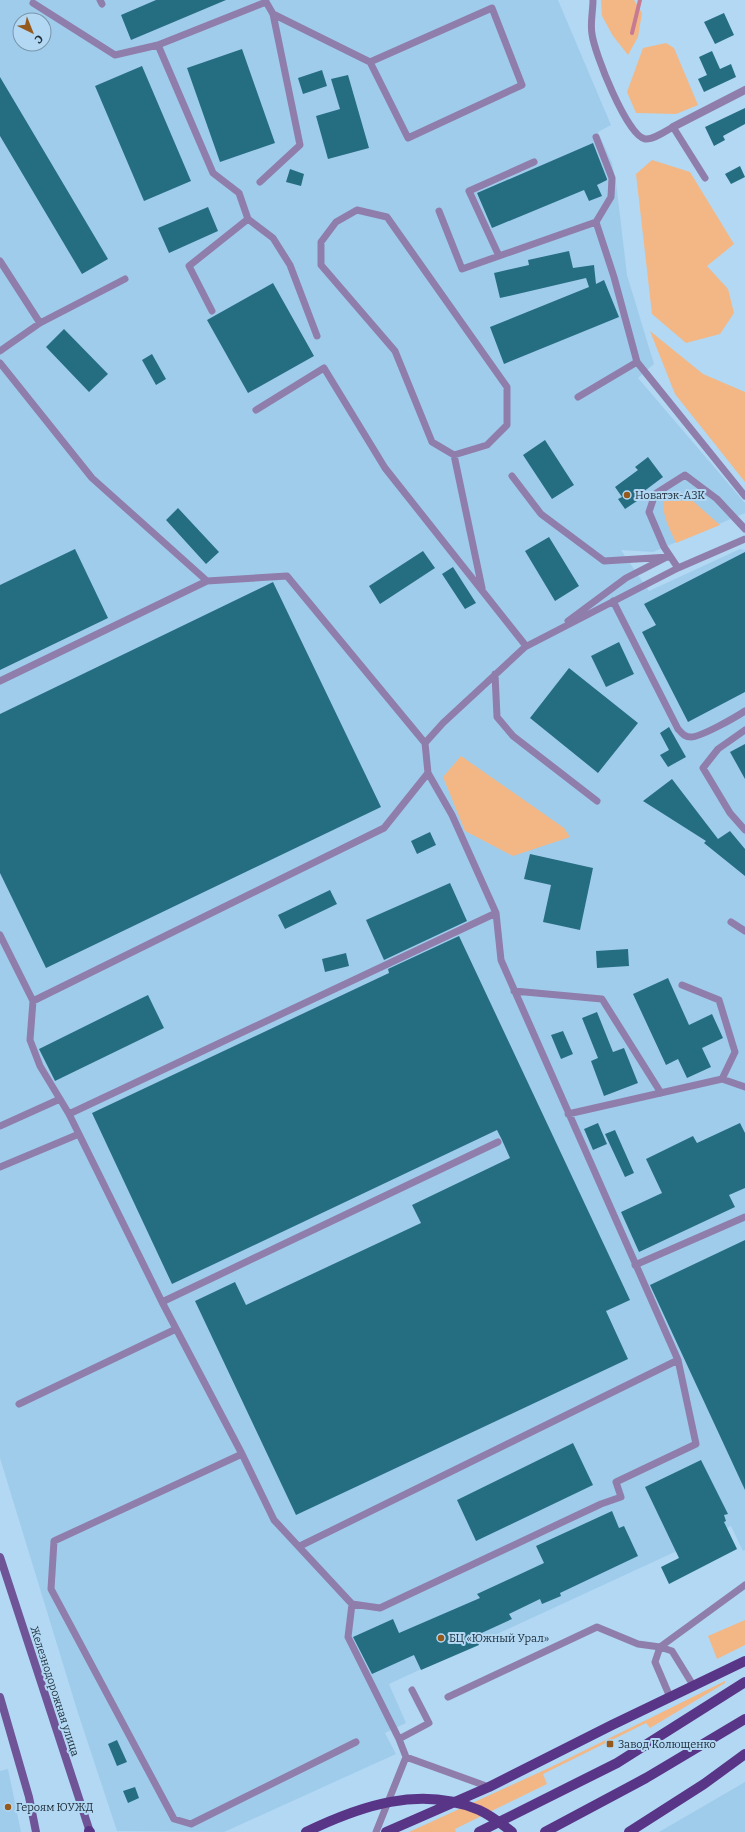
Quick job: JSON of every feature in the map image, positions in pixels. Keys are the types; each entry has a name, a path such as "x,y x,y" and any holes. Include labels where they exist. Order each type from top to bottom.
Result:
{"main road":[{"name":"Железнодорожная улица","path":"0,1557 90,1832"},
{"path":"386,1832 489,1787 745,1661"},
{"path":"479,1832 617,1762 745,1682"},
{"path":"0,1697 29,1797 36,1832"},
{"path":"546,1832 646,1778 745,1719"},
{"path":"633,1831 704,1784 745,1754"},
{"path":"306,1832 370,1806 418,1798 438,1799 463,1804 480,1810 512,1832"}],"street":[{"path":"674,127 745,90"}],"lane":[{"path":"593,0 592,33 599,62 621,111 639,136 645,139 651,138 674,127 705,178"},
{"path":"33,3 115,56 158,45 265,1 273,14 300,145 260,182"},
{"path":"273,14 370,62 408,138 522,85 492,8 370,62"},
{"path":"158,45 213,172 239,193 248,219 273,238 290,265 317,336"},
{"path":"439,211 462,269 596,222 611,197 612,178 596,138"},
{"path":"499,256 469,191 534,162"},
{"path":"454,455 487,445 507,425 507,387 387,217 357,210 336,222 321,242 321,265 395,350 432,442 454,455 482,588"},
{"path":"212,311 189,266 248,219"},
{"path":"596,222 614,277 637,362 745,496"},
{"path":"0,262 40,323"},
{"path":"0,351 40,323 125,279"},
{"path":"578,397 637,362"},
{"path":"0,363 92,478 207,581"},
{"path":"256,410 324,368 385,468 482,588 526,646"},
{"path":"678,568 669,556 649,512 655,494 686,475 717,499 745,529"},
{"path":"512,476 541,514 604,561 669,556"},
{"path":"425,743 442,723 526,646 678,568 745,539"},
{"path":"551,634 626,578 669,556"},
{"path":"0,681 207,581 287,576 425,743 428,773 452,815 496,913 500,960 678,1360 696,1444 616,1482 621,1496 380,1608 352,1604 300,1546 274,1520 242,1454 162,1302 69,1114 40,1066 30,1040 33,1001 0,934"},
{"path":"614,601 678,729 684,736 692,737 733,720 745,711"},
{"path":"495,674 497,717 512,736 597,801"},
{"path":"744,827 730,813 703,768 718,749 745,730"},
{"path":"33,1001 384,828 428,773"},
{"path":"69,1114 496,913"},
{"path":"731,922 745,931"},
{"path":"682,985 719,1000 736,1052 722,1079"},
{"path":"514,991 602,999 661,1093"},
{"path":"568,1114 722,1079 745,1087"},
{"path":"0,1126 60,1099"},
{"path":"0,1167 79,1134"},
{"path":"162,1302 498,1142"},
{"path":"635,1265 745,1217"},
{"path":"19,1404 176,1329"},
{"path":"300,1546 678,1360"},
{"path":"242,1454 54,1541 51,1590 174,1819 191,1824 356,1742"},
{"path":"670,1697 655,1662 660,1647 745,1585"},
{"path":"352,1604 348,1637 399,1739 406,1757 376,1832"},
{"path":"448,1697 597,1627 638,1644 660,1647 672,1651 693,1686"},
{"path":"399,1739 429,1723 412,1690"},
{"path":"406,1757 489,1787"}],"shaded area":[{"path":"0,0 558,0 611,125 598,132 612,163 616,182 627,275 654,364 638,378 745,503 745,513 653,552 621,550 649,591 740,549 745,550 745,1550 743,1551 731,1526 389,1684 406,1723 385,1733 396,1754 224,1832 117,1831 78,1713 0,1458"},
{"path":"601,0 634,0 642,13 638,37 628,55 613,36 602,16"},
{"path":"666,43 674,48 698,105 676,114 636,113 627,92 643,48"},
{"path":"652,160 690,172 734,244 707,266 728,289 734,313 720,334 686,343 652,314 636,174"},
{"path":"650,331 703,374 745,392 745,482 675,394"},
{"path":"678,492 685,494 720,525 676,543 667,522 663,506 665,499 670,494"},
{"path":"461,756 564,828 570,837 513,856 465,831 443,777"},
{"path":"745,1620 745,1645 717,1659 708,1636"},
{"path":"725,1681 725,1683 650,1728 646,1723 543,1774 547,1784 455,1829 456,1832 409,1832 551,1767"},
{"path":"8,1769 21,1832 0,1832 0,1771"},
{"path":"745,1782 745,1832 659,1832"}],"building":[{"path":"156,0 226,0 131,40 121,15"},
{"path":"724,13 734,35 715,44 704,22"},
{"path":"242,49 275,143 220,162 187,68"},
{"path":"712,51 720,69 731,64 736,77 704,92 698,79 707,75 699,57"},
{"path":"142,66 191,181 144,201 95,86"},
{"path":"322,70 327,86 303,94 298,78"},
{"path":"348,75 369,148 328,159 316,116 340,109 331,79"},
{"path":"0,77 108,259 82,274 0,136"},
{"path":"745,108 745,124 723,136 725,140 714,146 705,127"},
{"path":"593,143 607,179 597,185 602,196 589,201 584,190 492,228 477,193"},
{"path":"740,166 745,177 731,184 725,174"},
{"path":"290,169 304,174 301,186 286,182"},
{"path":"208,207 218,231 169,253 158,228"},
{"path":"569,251 573,268 594,265 596,284 604,280 619,317 504,364 490,327 589,287 586,278 500,298 494,273 529,265 528,260"},
{"path":"273,283 314,356 248,393 207,320"},
{"path":"64,329 108,374 89,392 46,347"},
{"path":"152,354 166,379 156,385 142,360"},
{"path":"545,440 574,485 552,499 523,455"},
{"path":"648,457 663,477 635,498 637,501 625,509 618,499 622,497 615,487 638,470 635,467"},
{"path":"178,508 219,552 206,564 166,520"},
{"path":"549,537 579,586 555,601 525,551"},
{"path":"75,549 108,618 0,670 0,585"},
{"path":"423,551 435,568 380,604 369,586"},
{"path":"745,552 745,692 688,722 642,632 656,625 644,604"},
{"path":"453,567 476,603 465,609 442,574"},
{"path":"273,582 381,807 46,968 0,873 0,714"},
{"path":"619,642 634,674 606,687 591,656"},
{"path":"569,668 638,723 598,773 530,718"},
{"path":"669,727 686,757 668,767 660,755 669,750 660,733"},
{"path":"745,744 745,779 730,752"},
{"path":"672,779 718,839 730,831 745,849 745,876 704,843 706,841 643,801"},
{"path":"430,832 436,845 417,854 411,841"},
{"path":"530,854 593,868 580,930 543,922 551,885 524,879"},
{"path":"450,883 467,921 384,960 366,920"},
{"path":"330,890 337,904 285,929 278,915"},
{"path":"459,936 630,1300 606,1311 628,1359 296,1515 195,1301 235,1282 246,1305 421,1223 412,1205 510,1158 497,1130 172,1284 92,1113 389,973 388,969"},
{"path":"628,949 629,966 597,968 596,951"},
{"path":"346,953 349,966 325,972 322,959"},
{"path":"668,978 689,1025 712,1014 723,1038 702,1048 711,1067 687,1078 678,1059 666,1065 633,994"},
{"path":"148,995 164,1028 55,1081 39,1049"},
{"path":"597,1012 613,1052 624,1048 638,1083 604,1096 591,1061 598,1058 582,1018"},
{"path":"563,1031 573,1054 561,1059 551,1035"},
{"path":"598,1123 607,1144 593,1150 584,1129"},
{"path":"740,1123 745,1133 745,1188 729,1195 735,1207 639,1252 621,1212 662,1193 646,1159 693,1136 697,1143"},
{"path":"615,1130 634,1173 625,1177 605,1134"},
{"path":"745,1240 745,1490 650,1285"},
{"path":"573,1443 593,1485 476,1541 457,1500"},
{"path":"701,1460 728,1514 724,1515 726,1521 724,1522 737,1549 669,1584 661,1567 679,1558 645,1487"},
{"path":"612,1511 619,1528 624,1526 638,1556 560,1593 561,1596 542,1604 540,1599 509,1614 512,1619 475,1636 479,1645 421,1670 414,1655 372,1674 353,1637 393,1619 399,1633 480,1598 477,1594 544,1563 536,1546"},
{"path":"117,1740 127,1762 117,1766 108,1744"},
{"path":"135,1787 139,1798 128,1803 123,1791"}],"waterway":[{"path":"632,33 640,0"}],"place":[{"name":"Новатэк-АЗК","path":"627,495"},
{"name":"БЦ «Южный Урал»","path":"441,1638"},
{"name":"Завод Колющенко","path":"610,1744"},
{"name":"Героям ЮУЖД","path":"8,1807"}]}
